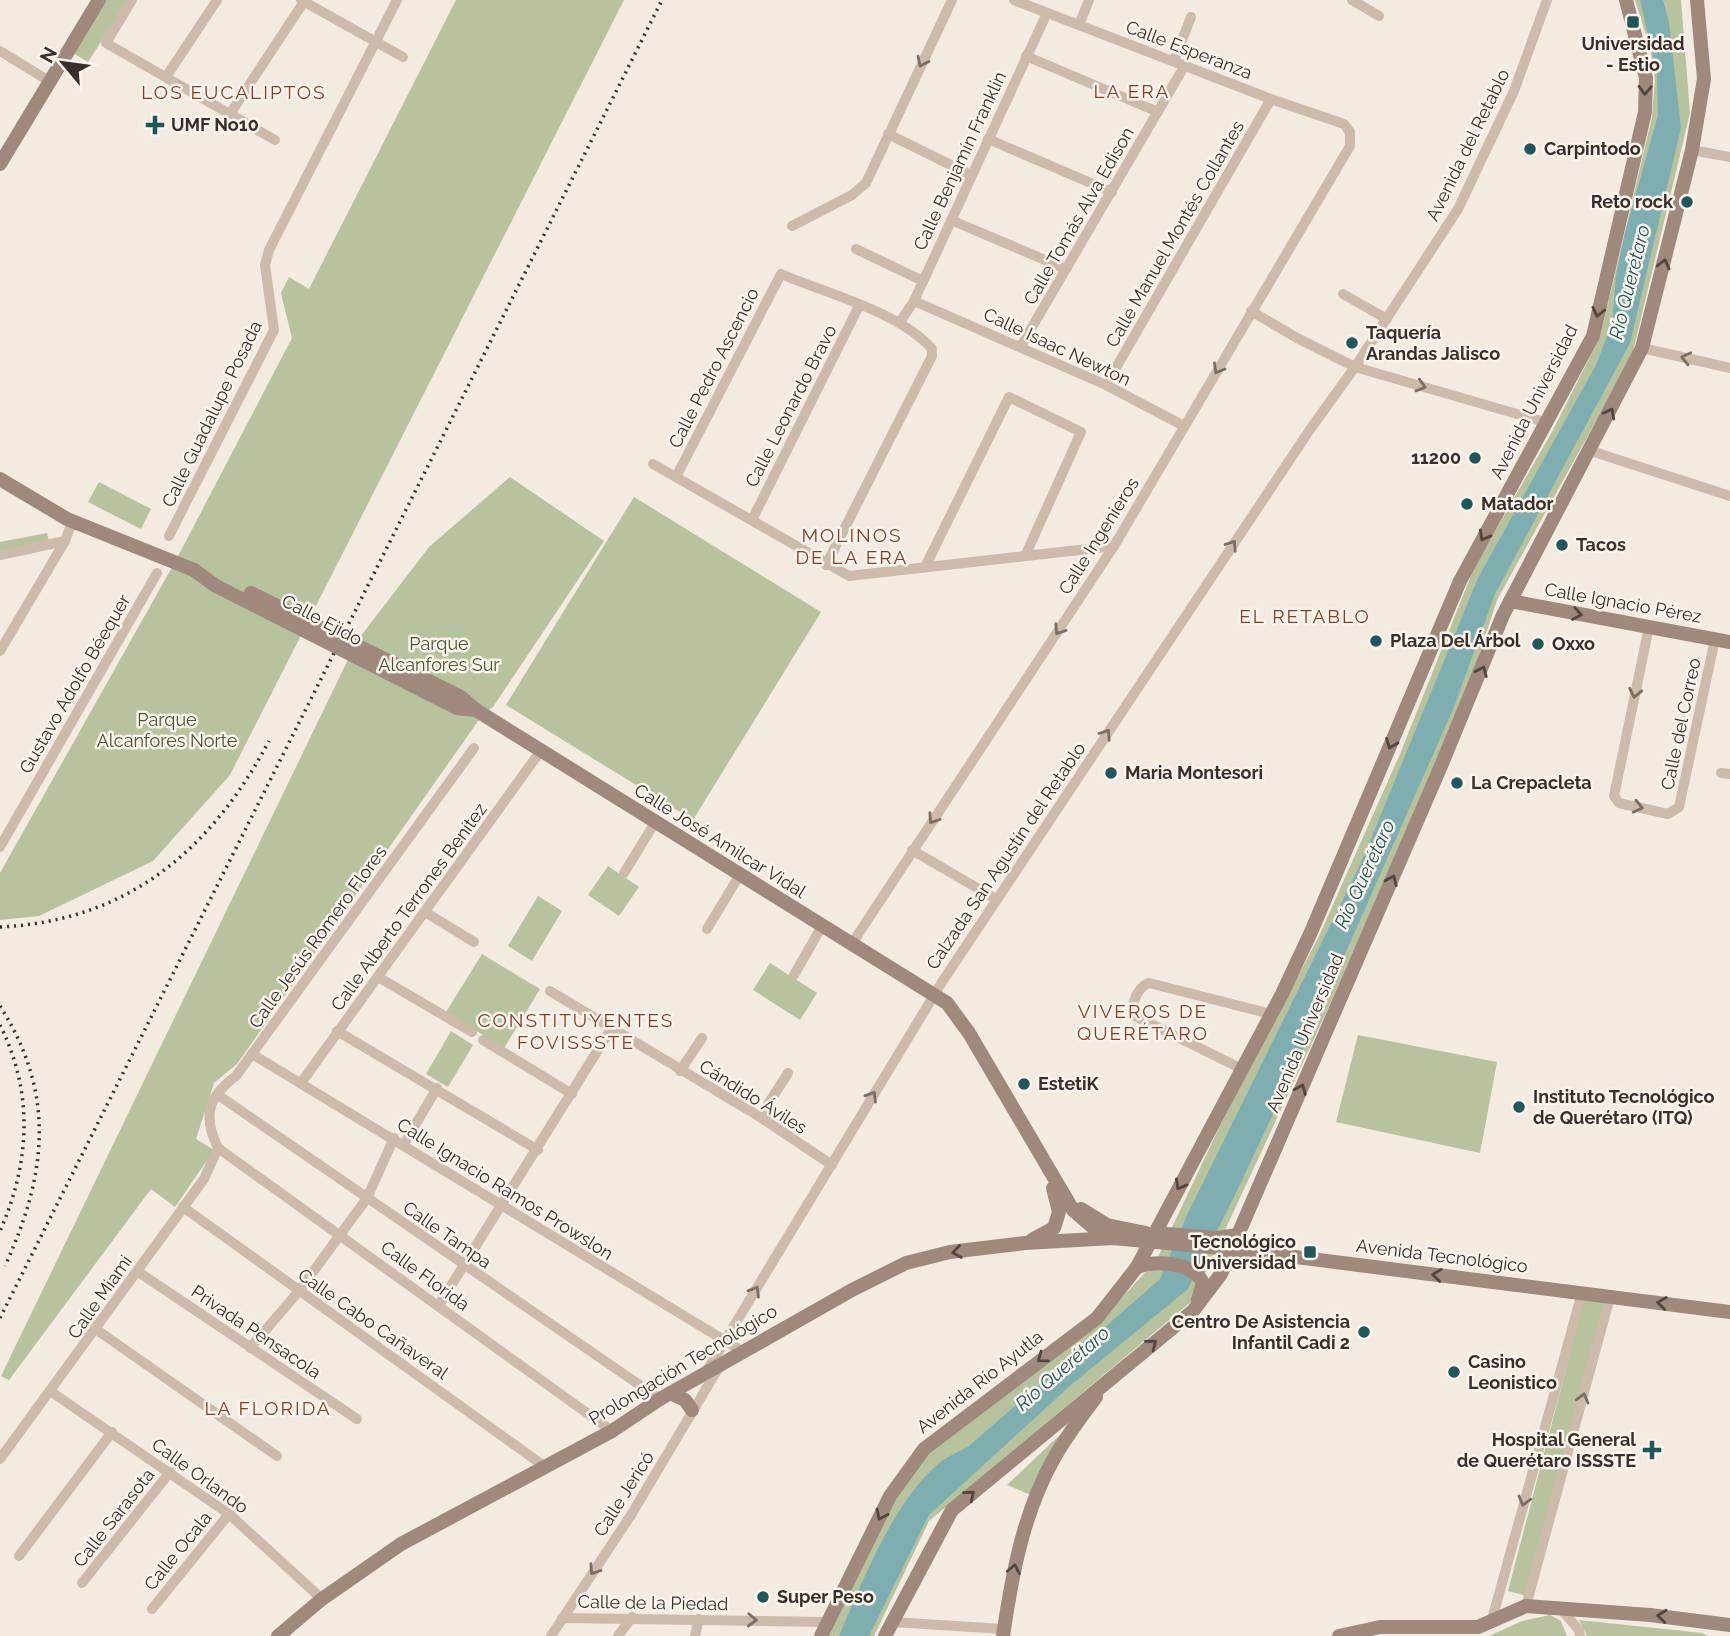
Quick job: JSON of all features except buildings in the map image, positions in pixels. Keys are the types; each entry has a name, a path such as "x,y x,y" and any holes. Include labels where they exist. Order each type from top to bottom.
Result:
{"street":[{"path":"0,164 99,0"},
{"path":"132,0 106,43 275,140"},
{"path":"166,77 217,0"},
{"name":"Calle Guadalupe Posada","path":"169,536 274,330 265,265 269,250 397,0"},
{"path":"792,226 859,191 866,183 952,0"},
{"name":"Calle Esperanza","path":"1014,0 1271,99 1344,124 1350,132"},
{"path":"1079,25 1089,0"},
{"path":"1352,0 1379,16"},
{"name":"Avenida del Retablo","path":"1356,367 1458,209 1514,92 1547,0"},
{"name":"Avenida Universidad","path":"1097,1318 1157,1238 1271,1014 1335,880 1460,581 1593,336 1645,112 1646,78 1626,0"},
{"name":"Avenida Universidad","path":"1112,1377 1193,1311 1213,1287 1232,1249 1510,601 1591,451 1642,348 1692,150 1704,79 1697,0"},
{"path":"230,114 304,1 403,57"},
{"name":"Calle Benjamín Franklin","path":"900,322 914,301 1047,13"},
{"path":"1174,61 1191,18"},
{"path":"0,51 49,81"},
{"path":"1026,56 1158,112"},
{"name":"Calle Tomás Alva Edison","path":"1021,346 1185,65"},
{"name":"Calle Manuel Montés Collantes","path":"1106,385 1271,99"},
{"name":"Calle Ingenieros","path":"851,945 1114,546 1350,146 1350,132"},
{"path":"888,134 971,175"},
{"path":"988,139 1112,192"},
{"path":"1692,150 1730,158"},
{"path":"951,220 1066,269"},
{"path":"856,249 923,281"},
{"name":"Calle Pedro Ascencio","path":"676,477 782,274 859,306"},
{"path":"1343,294 1387,319"},
{"name":"Calle Isaac Newton","path":"914,301 1106,385 1184,426"},
{"path":"826,565 932,356 932,349 926,342 900,322 859,306"},
{"name":"Calle Leonardo Bravo","path":"752,520 859,306"},
{"path":"1251,311 1297,338 1356,367 1548,422"},
{"path":"1642,348 1730,368"},
{"name":"Calzada San Agustín del Retablo","path":"703,1376 933,995 1311,428 1356,367"},
{"path":"925,567 1009,397 1081,432 1026,554"},
{"path":"1591,451 1730,496"},
{"path":"653,464 826,565 858,577 1026,554 1114,546"},
{"name":"Calle Ejido","path":"0,479 72,522 220,578 461,698 482,714"},
{"path":"0,651 65,541 72,522"},
{"path":"0,555 65,541"},
{"name":"Gustavo Adolfo Béequer","path":"0,847 157,573"},
{"name":"Calle Ignacio Pérez","path":"1510,601 1730,642"},
{"name":"Calle del Correo","path":"1649,627 1615,787 1614,796 1619,803 1674,813 1679,807 1715,639"},
{"name":"Calle José Amilcar Vidal","path":"482,714 654,824 947,1003 969,1033 1054,1185 1080,1217 1113,1238"},
{"name":"Calle Jesús Romero Flores","path":"218,1148 208,1127 209,1110 218,1095 252,1054 474,748"},
{"name":"Calle Alberto Terrones Benítez","path":"301,1083 542,750"},
{"path":"624,873 654,824"},
{"path":"912,850 996,899"},
{"path":"707,929 739,876"},
{"path":"425,912 474,942"},
{"path":"794,975 822,926"},
{"path":"378,977 472,1032"},
{"path":"1242,1069 1135,1016 1132,1004 1141,987 1149,983 1271,1014"},
{"name":"Cándido Áviles","path":"550,990 760,1117 832,1165"},
{"path":"439,1305 466,1268 611,1029"},
{"path":"337,1031 435,1086 538,1150"},
{"path":"680,1070 702,1038"},
{"path":"482,1040 572,1094"},
{"name":"Calle Ignacio Ramos Prowslon","path":"252,1054 741,1351"},
{"path":"760,1117 788,1073"},
{"path":"250,1348 299,1291 367,1198 388,1150 399,1141 435,1086"},
{"name":"Calle Tampa","path":"218,1095 466,1268 665,1396"},
{"name":"Calle Miami","path":"0,1459 97,1330 214,1163 218,1148"},
{"name":"Calle Florida","path":"218,1148 612,1431"},
{"path":"1025,1243 1054,1228 1059,1212 1054,1185"},
{"name":"Calle José Amilcar Vidal","path":"1054,1185 1077,1206 1107,1224 1157,1238"},
{"name":"Calle Cabo Cañaveral","path":"183,1207 544,1466"},
{"path":"1215,1243 1238,1235"},
{"name":"Prolongación Tecnológico","path":"278,1636 321,1599 401,1544 612,1431 741,1351 906,1263 950,1252 1025,1243 1157,1238"},
{"name":"Avenida Tecnológico","path":"1157,1238 1215,1243 1232,1249 1730,1312"},
{"path":"1137,1267 1162,1264 1190,1270 1203,1283 1193,1311"},
{"name":"Privada Pensacola","path":"137,1271 357,1419"},
{"path":"1484,1625 1582,1293"},
{"path":"1526,1606 1610,1297"},
{"name":"Avenida Río Ayutla","path":"821,1636 890,1496 924,1449 1097,1318"},
{"path":"97,1330 277,1456"},
{"name":"Calle Jericó","path":"551,1636 631,1515 719,1366"},
{"path":"892,1622 1004,1633 1013,1564 1034,1500 1053,1460 1112,1377"},
{"path":"885,1636 953,1510 1112,1377"},
{"name":"Calle Orlando","path":"50,1391 229,1514 321,1599"},
{"path":"665,1396 685,1400 692,1410"},
{"path":"19,1556 112,1432"},
{"name":"Calle Sarasota","path":"82,1583 170,1472"},
{"name":"Calle Ocala","path":"152,1609 229,1514"},
{"path":"1460,1636 1526,1606 1559,1607 1726,1628"},
{"path":"1559,1607 1580,1636"},
{"path":"618,1636 632,1617"},
{"name":"Calle de la Piedad","path":"562,1618 828,1622"},
{"path":"695,1636 699,1619"},
{"path":"1339,1636 1380,1627 1484,1625"}],"green space":[{"path":"105,0 128,0 88,62 73,53"},
{"name":"Parque Alcanfores Norte","path":"456,0 624,0 230,775 153,861 39,916 0,920 0,873 175,562 292,338 281,293 289,277 309,289"},
{"path":"1635,0 1681,0 1690,113 1632,356 1497,600 1466,695 1326,1013 1192,1301 929,1521 874,1636 822,1636 885,1511 925,1453 1096,1325 1156,1261 1219,1128 1319,936 1400,754 1474,568 1553,430 1600,337 1652,117 1655,79 1650,48"},
{"name":"Parque Alcanfores Sur","path":"510,477 604,541 493,707 483,714 237,1064 214,1083 196,1139 214,1150 175,1207 151,1189 9,1380 1,1376 357,641 429,547"},
{"path":"99,482 151,509 141,529 88,502"},
{"path":"634,497 821,612 693,820 506,705"},
{"path":"47,533 49,542 0,552 0,542"},
{"path":"608,866 639,887 619,916 588,895"},
{"path":"538,896 562,911 532,961 508,946"},
{"path":"482,954 540,989 504,1048 446,1012"},
{"path":"770,963 817,993 800,1020 753,990"},
{"path":"451,1031 473,1045 448,1087 426,1074"},
{"path":"1358,1035 1497,1062 1480,1153 1336,1122"},
{"path":"1585,1297 1604,1302 1527,1596 1508,1591"},
{"path":"1066,1429 1031,1495 1007,1485"},
{"path":"1550,1615 1561,1621 1567,1636 1489,1636 1522,1621"},
{"path":"1579,1620 1702,1633 1708,1636 1587,1636"}],"water":[{"name":"Río Querétaro","path":"1640,0 1663,0 1669,22 1681,128 1630,343 1495,594 1454,707 1297,1063 1235,1195 1188,1289 1071,1385 929,1515 869,1636 839,1636 880,1545 920,1482 948,1457 969,1446 1160,1279 1187,1215 1361,863 1478,578 1596,365 1612,323 1616,275 1625,233 1658,115 1657,73"}],"railway":[{"path":"0,1318 662,0"},
{"path":"0,927 46,922 88,911 126,894 161,873 192,846 220,815 246,780 269,741"},
{"path":"0,1006 18,1039 30,1071 37,1103 39,1134 37,1167 30,1199 5,1266"},
{"path":"0,1025 19,1076 24,1128 17,1180 0,1231"}],"place":[{"name":"Universidad - Estio","path":"1633,22"},
{"name":"UMF No10","path":"155,125"},
{"name":"Carpintodo","path":"1530,149"},
{"name":"Reto rock","path":"1687,202"},
{"name":"Taquería Arandas Jalisco","path":"1352,343"},
{"name":"11200","path":"1475,458"},
{"name":"Matador","path":"1467,504"},
{"name":"Tacos","path":"1562,545"},
{"name":"Plaza Del Árbol","path":"1376,641"},
{"name":"Oxxo","path":"1538,644"},
{"name":"Maria Montesori","path":"1111,773"},
{"name":"La Crepacleta","path":"1457,783"},
{"name":"EstetiK","path":"1024,1084"},
{"name":"Instituto Tecnológico de Querétaro (ITQ)","path":"1519,1107"},
{"name":"Tecnológico Universidad","path":"1310,1252"},
{"name":"Centro De Asistencia Infantil Cadi 2","path":"1364,1332"},
{"name":"Casino Leonistico","path":"1454,1372"},
{"name":"Hospital General de Querétaro ISSSTE","path":"1652,1450"},
{"name":"Super Peso","path":"763,1597"}],"district":[{"name":"LA ERA","path":"1132,91"},
{"name":"LOS EUCALIPTOS","path":"234,92"},
{"name":"MOLINOS DE LA ERA","path":"852,546"},
{"name":"EL RETABLO","path":"1305,616"},
{"name":"VIVEROS DE QUERÉTARO","path":"1143,1022"},
{"name":"CONSTITUYENTES FOVISSSTE","path":"576,1031"},
{"name":"LA FLORIDA","path":"268,1408"}]}
